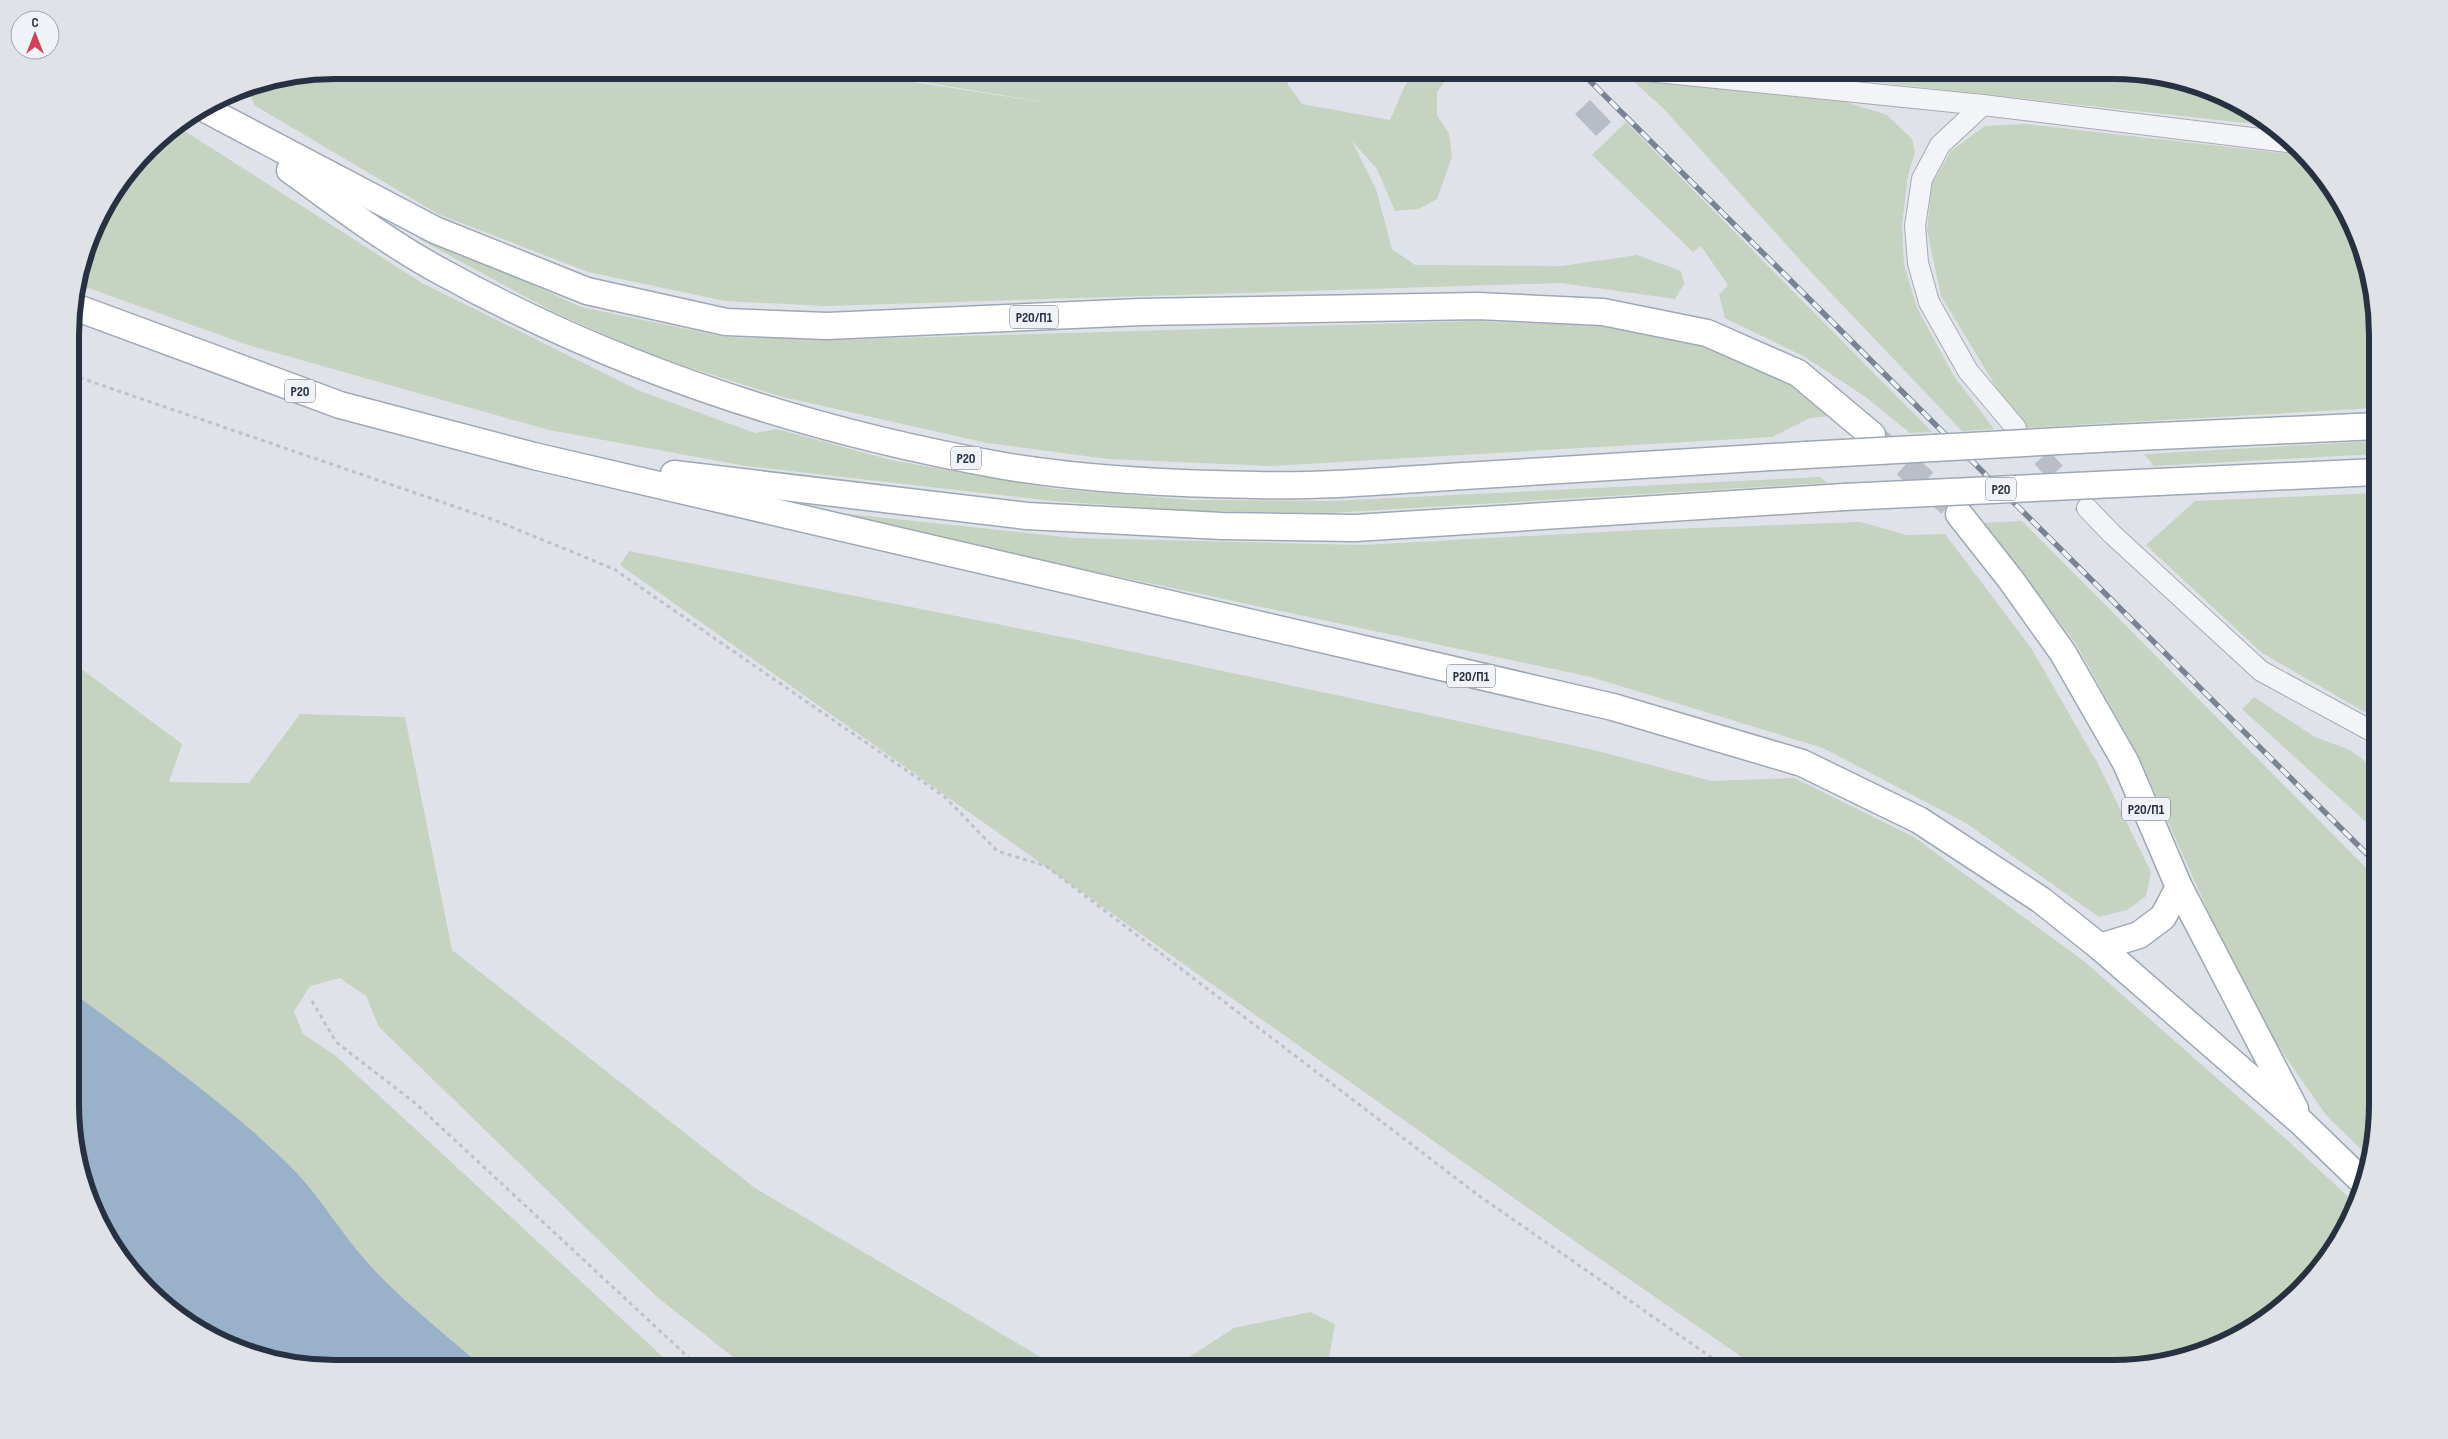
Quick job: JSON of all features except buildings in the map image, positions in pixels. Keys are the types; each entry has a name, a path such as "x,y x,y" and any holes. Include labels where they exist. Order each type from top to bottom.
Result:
{"main road":[{"name":"Р20/П1","path":"212,110 435,230 588,291 726,322 827,326 1141,312 1478,306 1603,312 1707,333 1798,373 1872,435"},
{"name":"Р20","path":"212,111 368,226 440,271 539,322 649,369 759,408 867,438 1006,466 1123,480 1262,486 1399,480 2115,438 2369,426"},
{"name":"Р20","path":"80,309 340,405 534,456 1027,516 1222,526 1355,528 1844,497 2369,472"},
{"name":"Р20/П1","path":"534,456 1613,708 1802,763 1919,820 2041,900 2100,947 2302,1123 2359,1178"},
{"name":"Р20/П1","path":"1959,514 2011,580 2063,653 2126,763 2180,887 2302,1123"},
{"path":"2100,947 2140,935 2163,917 2180,887"}],"street":[{"path":"1751,79 2281,141"},
{"path":"1983,105 1940,145 1922,179 1915,226 1918,263 1929,302 1968,371 2016,428"},
{"path":"2087,508 2261,671 2369,730"}],"path":[{"path":"79,378 494,520 614,569 945,797 997,851 1046,866 1478,1195 1715,1360"},
{"path":"312,1002 336,1042 415,1103 692,1360"}],"green space":[{"path":"318,79 893,79 1074,107 904,79 1287,79 1288,85 1302,104 1390,120 1410,79 1446,79 1437,92 1437,115 1449,134 1452,157 1437,199 1418,209 1395,211 1377,169 1352,141 1376,189 1392,249 1415,265 1561,266 1637,255 1681,271 1684,284 1675,299 1561,283 826,306 725,301 588,272 438,214 254,105 250,93 269,87"},
{"path":"1848,79 2130,79 2179,87 2195,92 2226,105 2259,125"},
{"path":"1632,80 1846,102 1887,115 1912,139 1915,152 1908,175 1902,225 1904,264 1917,308 1954,376 1994,429 1962,431 1810,271 1664,109"},
{"path":"1626,122 1932,432 1910,433 1867,398 1805,357 1725,318 1719,295 1728,285 1701,246 1693,252 1592,155"},
{"path":"2026,124 2295,155 2306,166 2335,207 2350,237 2361,269 2369,318 2369,408 2021,428 1941,296 1927,230 1932,184 1951,151 1985,126"},
{"path":"182,130 422,283 640,391 755,433 777,429 891,460 1056,489 1193,500 1331,501 1820,477 1827,483 1330,513 1190,511 1054,501 746,466 549,430 248,345 84,286 92,253 113,207 142,166 166,142"},
{"path":"422,234 581,307 725,337 827,340 1476,321 1600,326 1705,346 1790,380 1831,416 1810,418 1772,437 1271,466 1108,459 987,443 783,397 652,356 552,311 419,239"},
{"path":"2369,441 2369,454 2154,466 2144,454"},
{"path":"2369,493 2369,713 2262,653 2146,545 2195,501"},
{"path":"801,509 1074,538 1362,545 1639,530 1860,522 1907,535 1945,534 2031,648 2097,762 2151,872 2146,896 2127,910 2099,917 1966,823 1823,748 1591,677"},
{"path":"2022,521 2369,871 2369,1121 2364,1152 2326,1115 2251,1007 2138,755 2076,644 1984,523"},
{"path":"629,551 1082,641 1594,750 1711,781 1794,778 1914,837 2085,962 2286,1139 2351,1199 2326,1246 2306,1273 2282,1297 2241,1326 2211,1341 2179,1352 2130,1360 1746,1360 1593,1254 620,565"},
{"path":"79,667 182,744 169,782 249,783 300,714 405,717 452,950 755,1188 1046,1360 737,1360 656,1296 379,1027 366,996 340,978 310,986 294,1011 303,1034 336,1056 666,1360 474,1360 409,1304 380,1276 294,1170 242,1122 186,1077 79,997"},
{"path":"2254,697 2315,737 2350,750 2369,764 2369,825 2242,709"},
{"path":"1310,1312 1335,1324 1329,1360 1185,1360 1234,1328"}],"water":[{"path":"79,997 186,1077 268,1145 304,1181 367,1262 409,1304 474,1360 318,1360 269,1352 237,1341 207,1326 166,1297 142,1273 113,1232 98,1202 87,1170 79,1121"}],"tunnel":[{"path":"2022,435 2087,508"},
{"path":"1876,439 1950,504"}],"railway":[{"path":"1588,79 2369,856"}]}
